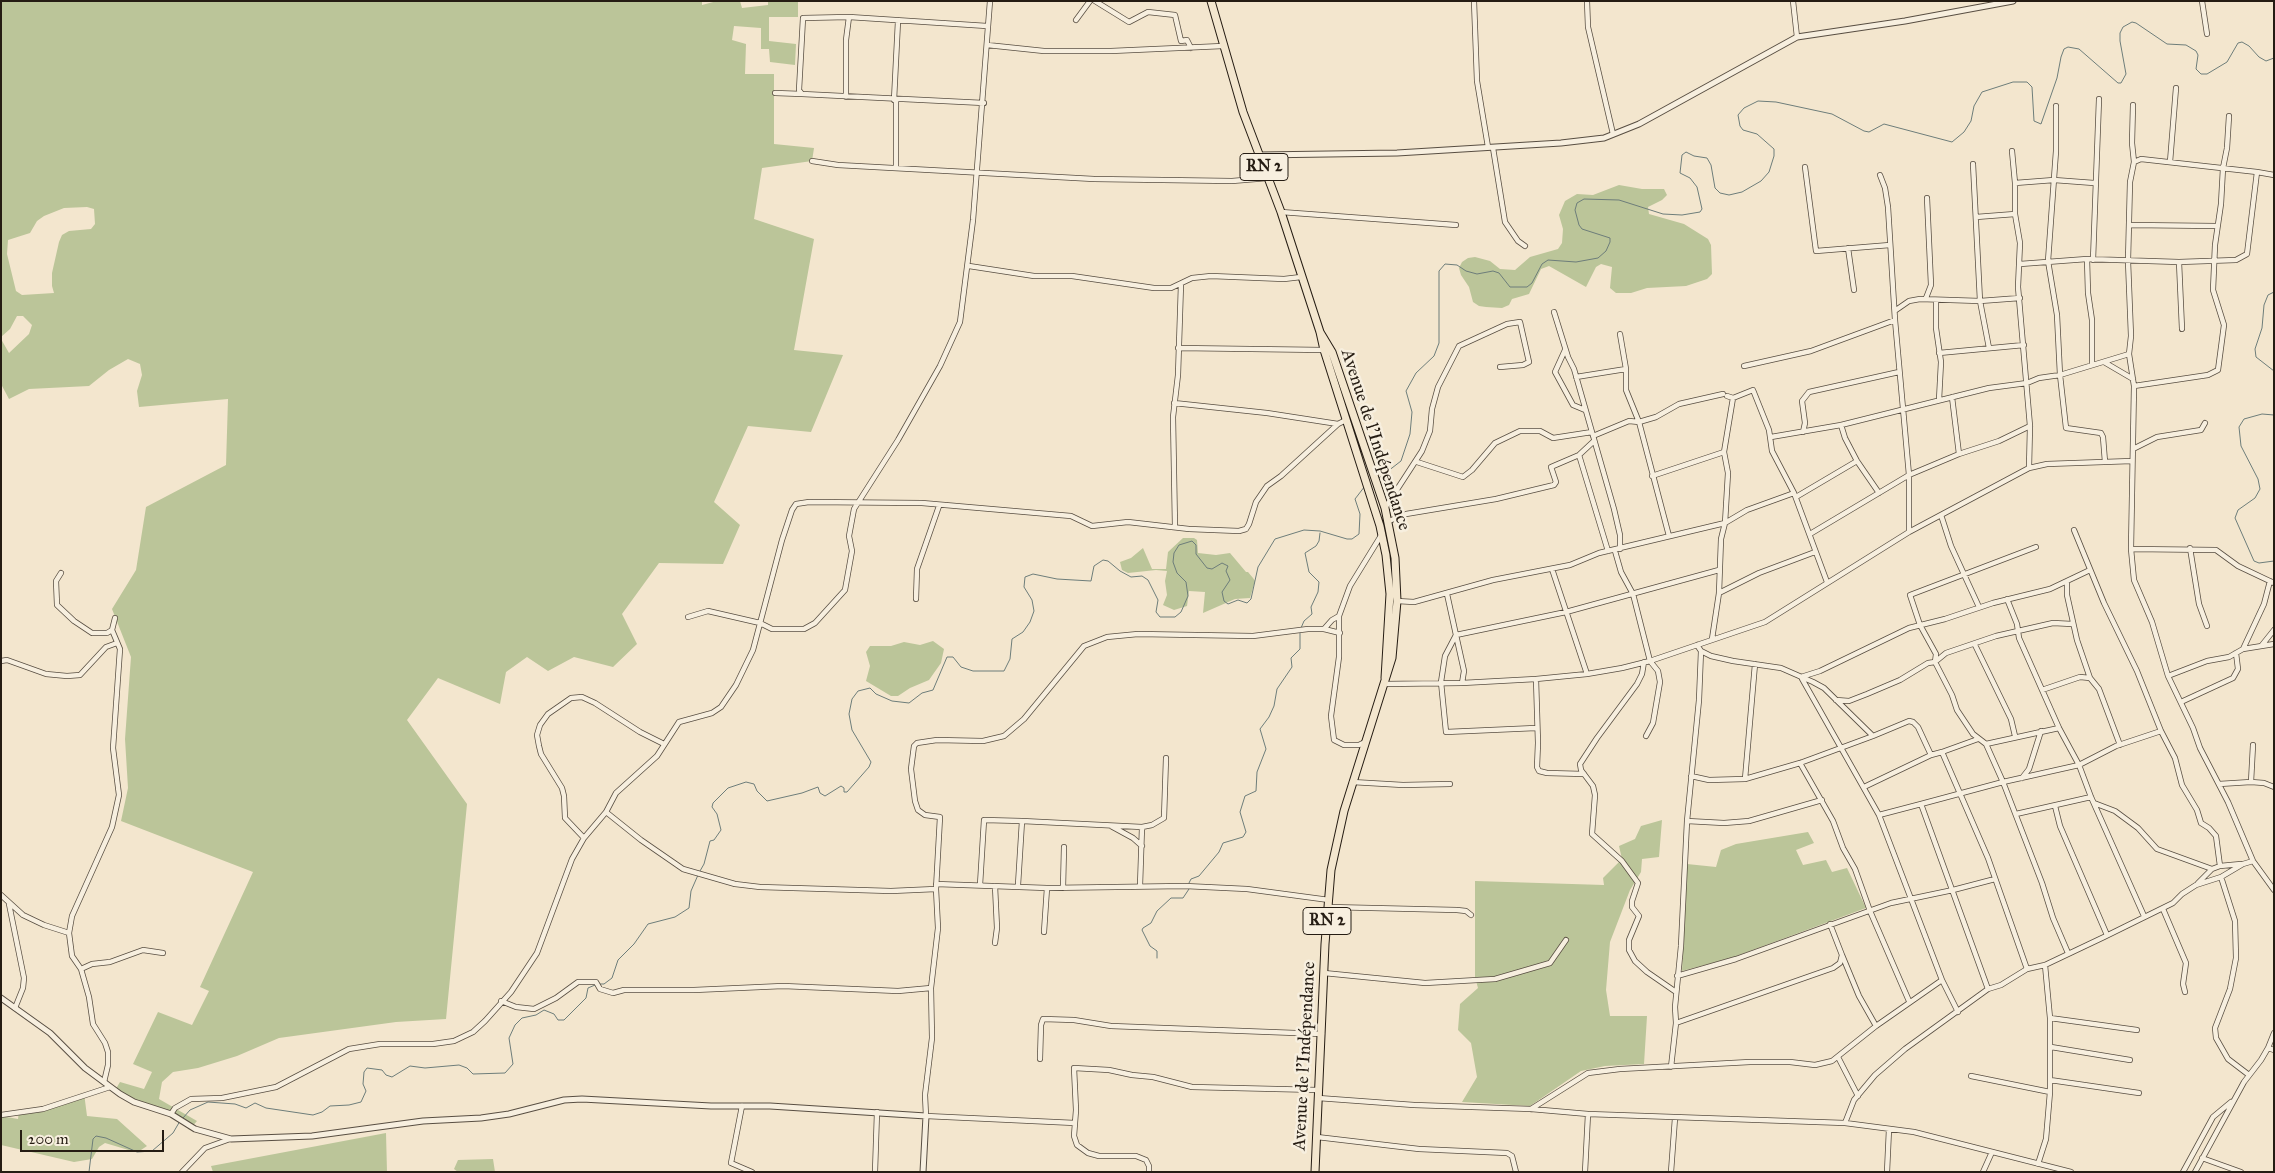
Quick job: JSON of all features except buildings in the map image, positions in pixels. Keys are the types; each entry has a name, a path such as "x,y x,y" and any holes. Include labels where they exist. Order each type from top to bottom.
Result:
{"main road":[{"name":"Avenue de l'Indépendance","path":"1211,1 1222,46 1281,212 1382,534 1390,594 1384,681"},
{"name":"Avenue de l'Indépendance","path":"1315,1172 1324,973 1329,904 1338,835 1352,782 1392,658 1397,601 1395,558 1386,508 1332,352 1320,332"}],"street":[{"path":"688,616 708,611 760,623 779,630 804,629 815,624 845,590 852,552 849,536 854,509 898,440 952,342 960,322 969,266 969,242 973,220 984,103 990,1"},
{"path":"1076,20 1090,1"},
{"path":"1095,1 1129,22 1148,12 1175,15 1180,41 1187,40 1191,48"},
{"path":"1474,1 1477,81 1505,222 1518,241 1526,246"},
{"path":"1587,1 1588,28 1613,134"},
{"path":"1793,1 1797,37"},
{"path":"1260,155 1397,153 1561,143 1604,138 1639,124 1797,37 1905,21 2013,1"},
{"path":"2202,1 2207,34"},
{"path":"802,94 799,90 802,18 849,17 898,22 988,26"},
{"path":"846,97 849,17"},
{"path":"896,168 895,100 898,22"},
{"path":"987,45 1044,51 1111,51 1222,46"},
{"path":"2170,162 2176,88"},
{"path":"775,93 984,103"},
{"path":"2093,260 2096,196 2094,183 2099,99"},
{"path":"2133,105 2132,143 2134,162 2130,182 2128,261 2131,336 2128,354 2134,386 2131,549 2134,580 2152,622 2168,676 2200,748 2219,784 2253,861 2274,890"},
{"path":"2056,106 2054,180 2048,261 2057,315 2060,375 2066,428 2101,433 2105,462"},
{"path":"2134,386 2208,375 2218,370 2224,325 2213,290 2214,259 2229,116"},
{"path":"2012,151 2015,214 2019,238 2020,264 2018,284 2030,426 2028,468"},
{"path":"2134,162 2141,159 2274,175"},
{"path":"812,161 838,165 976,173 1174,181 1232,181 1268,178"},
{"path":"1973,164 1976,217 1974,227 1980,301 1989,348"},
{"path":"1805,167 1816,251 1890,245"},
{"path":"2020,264 2087,259 2179,262 2214,259 2236,260 2247,254 2257,172"},
{"path":"1880,175 1886,197 1896,310 1895,320 1908,475 1909,532"},
{"path":"2015,183 2054,180 2094,183"},
{"path":"1926,298 1931,285 1927,198"},
{"path":"1281,212 1456,224"},
{"path":"1976,217 2015,214"},
{"path":"2130,225 2216,226"},
{"path":"1848,248 1854,290"},
{"path":"2087,259 2088,293 2092,320 2092,364"},
{"path":"2179,262 2182,329"},
{"path":"969,266 1034,276 1072,276 1154,288 1171,288 1192,278 1211,276 1284,280 1301,277"},
{"path":"1175,527 1174,403 1180,284"},
{"path":"1896,310 1909,301 1926,298 1980,301 2020,298"},
{"path":"1936,300 1939,400"},
{"path":"1554,312 1565,350 1576,377 1614,509 1620,535 1617,550 1621,572 1633,594 1650,661 1658,671 1660,682 1653,723 1646,736"},
{"path":"1744,366 1811,351 1895,320"},
{"path":"1386,508 1412,466 1417,462 1430,431 1432,409 1438,387 1459,346 1507,324 1520,322 1529,362 1523,365 1500,367"},
{"path":"1620,334 1626,369 1626,390 1639,422 1669,536"},
{"path":"1939,353 2024,345"},
{"path":"1178,348 1324,350"},
{"path":"1565,350 1555,372 1573,405 1586,410"},
{"path":"1771,437 1842,425 1989,388 2027,384 2039,378 2060,375 2128,354"},
{"path":"2104,362 2133,379"},
{"path":"1576,377 1626,369"},
{"path":"1803,432 1805,423 1802,401 1809,392 1899,372"},
{"path":"1417,462 1463,477 1472,470 1495,443 1520,431 1540,431 1552,438 1593,436 1630,421 1639,422 1656,416 1679,404 1725,395 1733,398 1753,390 1771,437 1772,452 1795,495 1827,582"},
{"path":"1952,397 1959,454"},
{"path":"1712,639 1719,593 1721,539 1725,523 1728,473 1724,452 1733,398"},
{"path":"1174,403 1291,416 1338,424"},
{"path":"171,1114 175,1108 190,1099 222,1098 276,1087 349,1049 380,1044 433,1044 454,1041 473,1032 485,1021 511,992 537,953 565,875 584,838 606,812 623,784 657,756 673,729 683,719 704,716 721,707 748,662 787,523 796,504 800,502 859,502 939,506 1071,516 1092,526 1128,522 1239,531 1246,529 1263,491 1338,424 1346,420"},
{"path":"2133,449 2157,437 2201,430 2204,424"},
{"path":"1842,425 1845,438 1857,461 1879,493"},
{"path":"1810,534 1908,475 1959,454 1999,441 2030,426"},
{"path":"1389,521 1406,514 1496,499 1554,485 1556,482 1551,467 1579,455 1593,436"},
{"path":"1652,476 1724,452"},
{"path":"1579,455 1608,551"},
{"path":"1397,601 1414,602 1493,580 1552,569 1608,551 1725,523 1747,510 1795,495 1857,461"},
{"path":"1384,681 1462,683 1536,679 1587,674 1650,661 1765,622 1909,532 2028,468 2047,464 2132,461"},
{"path":"916,600 917,569 939,506"},
{"path":"1941,515 1951,546 1979,607"},
{"path":"2074,530 2121,640 2137,671 2161,731 2175,758 2182,785 2197,810 2201,823 2216,836 2220,866"},
{"path":"1366,741 1359,745 1344,745 1334,740 1331,716 1340,633 1340,616 1350,586 1382,534"},
{"path":"2036,546 1910,595 1920,625 1936,654 1935,662 1952,695 1957,710 1973,734 1986,744 2016,814 2053,918 2068,953"},
{"path":"2131,549 2190,548 2216,550 2238,566 2272,582 2243,649"},
{"path":"2190,548 2199,604 2207,626"},
{"path":"1719,593 1753,575 1815,552"},
{"path":"1552,569 1587,674"},
{"path":"1456,635 1566,612 1720,570"},
{"path":"1801,677 1920,625 2007,599 2050,589 2090,570"},
{"path":"61,573 56,581 57,605 74,621 92,633 107,633 112,630"},
{"path":"2067,581 2067,595 2072,624 2090,678 2099,689 2120,745"},
{"path":"1447,594 1464,671 1462,683"},
{"path":"2007,599 2017,624 2017,630 2042,690 2059,728 2079,765 2091,797 2144,916"},
{"path":"1324,629 1332,620 1340,616"},
{"path":"104,1082 108,1065 106,1043 93,1024 89,997 81,970 72,956 69,933 72,916 112,827 119,795 114,748 120,649 112,630 116,618"},
{"path":"1836,700 1849,702 1900,680 1928,663 1935,662 1946,654 2017,630 2053,623 2072,624"},
{"path":"923,1172 926,1095 932,1038 931,988 938,928 936,886 940,818 924,815 918,810 915,801 911,769 912,752 917,743 937,740 983,741 1004,736 1024,719 1084,646 1107,636 1138,634 1253,636 1308,629 1324,629 1340,633"},
{"path":"2262,645 2274,630"},
{"path":"1456,635 1445,656 1441,682 1446,732 1536,728"},
{"path":"1,661 7,660 46,674 80,675 106,647 117,643"},
{"path":"2168,676 2243,649 2274,644"},
{"path":"1671,1067 1676,1023 1677,976 1682,936 1687,821 1699,700 1701,651 1697,645"},
{"path":"1975,645 2011,719 2015,736"},
{"path":"1701,651 1733,661 1781,668 1824,688 1873,736"},
{"path":"2181,702 2233,678 2238,668 2236,653"},
{"path":"1644,662 1642,674 1637,684 1580,764 1595,795 1592,834 1622,862 1638,883 1632,907 1639,916 1629,940 1629,950 1635,961 1647,972 1676,992"},
{"path":"1745,780 1755,664"},
{"path":"1801,677 1879,815 1942,980 1958,1012"},
{"path":"2042,690 2080,677 2090,678"},
{"path":"1536,679 1537,767 1539,771 1584,774"},
{"path":"584,838 565,818 562,788 541,754 538,735 540,725 548,714 571,698 582,697 595,703 640,732 664,744"},
{"path":"1691,776 1709,780 1745,780 1800,763 1908,721 1913,722 1918,727 1931,755"},
{"path":"1986,744 2015,736 2059,728"},
{"path":"2022,778 2029,769 2041,731"},
{"path":"1879,815 2002,782 2079,765 2120,745 2161,731"},
{"path":"1864,787 1931,755 1978,739"},
{"path":"2251,782 2253,745"},
{"path":"1942,752 1995,879 2026,969"},
{"path":"980,885 984,820 1142,827 1152,825 1164,818 1166,758"},
{"path":"1800,763 1822,800 1855,869 1870,911 1909,1001"},
{"path":"1352,782 1395,785 1450,784"},
{"path":"2219,784 2251,782 2264,783 2274,787"},
{"path":"2016,814 2091,797"},
{"path":"1687,821 1724,823 1749,821 1822,800"},
{"path":"2094,803 2115,811 2138,828 2157,849 2212,869"},
{"path":"1921,804 1988,989"},
{"path":"2055,806 2060,826 2107,936"},
{"path":"606,812 641,840 683,869 735,884 760,887 783,886 890,891 936,886 980,885 1018,885 1047,888 1140,886 1246,889 1329,904 1457,910 1466,911 1470,915"},
{"path":"1018,885 1022,821"},
{"path":"1108,824 1124,832 1142,846"},
{"path":"1140,886 1142,827"},
{"path":"1063,888 1064,847"},
{"path":"1845,1123 1851,1106 1858,1096 1893,1059 1988,989 2000,985 2026,969 2045,965 2107,936 2144,916 2163,909 2196,885 2212,869 2253,861"},
{"path":"2196,885 2221,877 2243,864"},
{"path":"2221,877 2233,909 2236,928 2236,958 2230,988 2214,1028 2216,1038 2231,1062 2249,1075"},
{"path":"1677,976 1736,959 1830,924 1911,898 1995,879"},
{"path":"995,886 997,928 995,943"},
{"path":"1044,932 1047,888"},
{"path":"1,895 9,904 30,918 69,933"},
{"path":"9,904 24,978 23,988 15,1008"},
{"path":"2163,909 2186,963 2185,992"},
{"path":"1830,924 1859,996 1876,1026"},
{"path":"1324,973 1425,983 1495,979 1550,963 1566,940"},
{"path":"81,970 92,964 110,962 144,950 163,953"},
{"path":"1676,1023 1833,968 1840,963 1842,955"},
{"path":"2038,1164 2046,1139 2050,1092 2050,1018 2045,965"},
{"path":"1531,1109 1588,1073 1620,1069 1750,1062 1790,1062 1815,1065 1832,1061 1909,1001 1942,980"},
{"path":"501,1001 516,1007 534,1009 556,998 578,982 596,982 599,988 613,993 624,990 694,990 783,986 898,991 931,988"},
{"path":"1,998 50,1033 86,1068 110,1087 134,1102 171,1114 195,1129 231,1139"},
{"path":"2050,1018 2137,1030"},
{"path":"1040,1059 1040,1025 1043,1020 1074,1020 1111,1026 1322,1034"},
{"path":"2195,1172 2234,1099 2268,1048 2274,1033"},
{"path":"2050,1047 2130,1060"},
{"path":"2268,1048 2274,1050"},
{"path":"1838,1057 1858,1096"},
{"path":"1149,1172 1146,1160 1136,1156 1099,1156 1077,1145 1074,1136 1074,1068 1109,1070 1132,1075 1153,1076 1192,1087 1318,1094 1414,1105 1531,1109 1675,1118 1845,1123 1914,1132 2071,1172"},
{"path":"1971,1076 2050,1092"},
{"path":"2050,1080 2139,1092"},
{"path":"1,1115 43,1108 110,1087"},
{"path":"182,1172 204,1148 231,1139 312,1136 423,1121 481,1118 509,1114 564,1100 582,1099 877,1112 926,1116 986,1117 1075,1123"},
{"path":"2183,1172 2213,1117 2234,1099"},
{"path":"742,1106 731,1163 752,1172"},
{"path":"875,1172 877,1112"},
{"path":"1585,1172 1588,1114"},
{"path":"1671,1172 1675,1118"},
{"path":"1887,1172 1889,1129"},
{"path":"1317,1137 1419,1149 1507,1153 1512,1156 1516,1172"},
{"path":"1983,1172 1992,1152"},
{"path":"2202,1158 2241,1172"}],"green space":[{"path":"1,1 702,1 702,5 717,1 740,1 742,8 768,5 768,1 798,1 798,17 769,17 769,41 796,44 795,65 770,62 769,49 761,49 761,28 734,26 732,40 746,44 745,74 774,74 774,144 814,148 812,161 762,168 754,219 814,239 794,350 843,355 811,432 748,426 714,502 740,525 723,564 659,563 622,614 637,644 613,667 574,657 548,671 527,657 506,672 500,704 438,678 407,720 467,804 446,1019 396,1022 279,1038 237,1056 198,1068 173,1072 162,1082 159,1099 197,1121 189,1130 186,1124 173,1117 153,1111 114,1092 120,1082 144,1089 152,1072 133,1064 158,1012 192,1025 209,991 200,987 253,872 121,821 128,788 125,739 131,657 112,609 136,570 146,507 226,465 228,399 139,407 137,391 142,375 140,364 128,359 109,370 89,386 29,389 9,399 1,384 1,339 9,353 29,334 32,325 23,316 17,316 10,329 1,337","holes":["87,207 94,209 95,224 91,229 69,231 62,235 52,273 54,293 22,295 16,291 7,254 8,240 30,233 37,221 64,208"]},
{"path":"1619,185 1642,189 1664,189 1667,195 1662,200 1648,207 1649,214 1684,224 1708,239 1711,245 1712,274 1707,279 1686,286 1647,288 1631,293 1616,293 1610,288 1612,267 1601,264 1596,267 1586,287 1549,266 1541,269 1529,294 1512,299 1509,305 1502,308 1486,307 1479,306 1473,302 1469,287 1459,268 1462,262 1468,258 1475,257 1490,261 1500,269 1515,270 1530,257 1558,249 1562,243 1563,229 1559,215 1565,201 1577,194 1593,195"},
{"path":"1183,538 1194,538 1197,540 1198,553 1216,555 1230,553 1255,581 1250,598 1235,599 1203,613 1205,592 1189,591 1187,606 1174,610 1163,605 1167,595 1165,581 1167,571 1156,570 1128,573 1122,570 1120,562 1131,558 1143,548 1152,569 1166,569 1168,552"},
{"path":"933,641 944,649 941,663 929,680 910,688 898,696 891,696 866,681 870,666 866,652 870,646 891,646 904,642 920,645"},
{"path":"1662,820 1659,857 1642,859 1641,872 1630,890 1610,942 1606,990 1610,1016 1647,1016 1644,1064 1605,1066 1581,1071 1530,1106 1462,1102 1477,1077 1471,1043 1458,1030 1460,1004 1478,988 1475,977 1475,881 1604,885 1603,878 1622,859 1619,846 1635,839 1641,826"},
{"path":"1808,832 1814,843 1796,850 1803,865 1826,860 1832,872 1847,868 1866,908 1731,958 1682,971 1687,864 1716,867 1721,850 1736,844"},
{"path":"84,1093 87,1116 117,1119 147,1146 141,1150 132,1151 105,1143 99,1147 92,1159 74,1162 1,1145 1,1116 18,1119 19,1111 41,1108"},
{"path":"386,1133 387,1172 213,1172 211,1166"},
{"path":"493,1159 495,1172 458,1172 454,1169 458,1160"}],"waterway":[{"path":"1379,478 1401,461 1410,434 1412,412 1406,391 1416,373 1434,356 1439,343 1439,271 1445,264 1457,265 1466,271 1477,274 1493,271 1499,273 1510,287 1527,287 1532,283 1542,264 1548,260 1576,262 1598,258 1606,251 1610,238 1582,229 1579,225 1575,210 1577,203 1584,199 1619,200 1663,214 1682,215 1700,212 1702,209 1697,187 1690,178 1680,173 1682,155 1686,152 1694,156 1707,158 1711,165 1715,188 1720,193 1729,195 1742,192 1761,181 1769,172 1774,156 1774,149 1757,134 1743,130 1740,126 1738,115 1744,108 1758,101 1776,102 1832,114 1864,131 1869,132 1884,124 1952,142 1964,132 1971,121 1974,106 1982,92 2013,82 2027,82 2032,87 2034,121 2041,124 2057,78 2061,57 2064,49 2068,47 2079,49 2118,83 2121,83 2126,74 2120,33 2123,27 2132,22 2167,44 2186,45 2196,51 2198,55 2196,69 2201,74 2207,74 2227,62 2238,43 2242,42 2266,61 2274,58"},
{"path":"2274,292 2268,295 2264,305 2262,328 2255,349 2256,357 2274,371"},
{"path":"2274,415 2262,414 2244,419 2239,427 2241,446 2258,479 2260,489 2255,498 2238,510 2235,518 2254,561 2259,563 2274,561"},
{"path":"700,871 704,864 710,841 714,840 721,830 717,814 712,807 713,803 728,788 746,782 754,784 757,791 767,801 802,793 818,787 820,793 825,796 841,786 844,788 844,792 847,792 869,767 871,762 852,730 849,714 852,699 858,691 870,688 876,694 892,701 909,703 922,693 933,690 947,657 953,657 961,667 973,671 1004,671 1010,659 1012,639 1023,632 1030,622 1034,611 1032,600 1024,587 1025,577 1033,574 1057,579 1091,581 1094,566 1103,560 1108,561 1131,577 1142,576 1148,580 1158,600 1156,612 1160,617 1175,617 1181,612 1188,596 1186,582 1177,573 1173,562 1174,553 1179,545 1192,541 1196,545 1196,554 1207,568 1212,569 1222,563 1228,566 1226,571 1230,580 1222,592 1224,601 1228,604 1238,600 1247,603 1251,599 1258,567 1275,539 1304,530 1320,531 1347,539 1352,539 1359,534 1360,514 1355,499 1365,486"},
{"path":"1301,628 1304,621 1312,614 1311,607 1318,592 1319,582 1309,572 1305,553 1316,546 1320,533"},
{"path":"1189,883 1191,879 1199,876 1219,852 1223,843 1243,837 1246,832 1240,812 1245,796 1256,791 1257,772 1266,749 1260,729 1274,706 1277,689 1292,667 1291,658 1300,649 1300,633"},
{"path":"599,984 604,984 612,978 618,960 634,944 648,924 675,917 689,908 691,891 698,875"},
{"path":"1157,958 1157,951 1150,946 1142,930 1151,923 1157,911 1171,898 1183,898 1189,889"},
{"path":"183,1118 190,1110 208,1102 235,1104 246,1108 255,1103 266,1108 313,1115 322,1112 330,1106 361,1102 366,1091 363,1084 364,1072 367,1068 382,1070 386,1075 392,1077 410,1066 425,1068 459,1065 467,1068 473,1074 505,1073 513,1064 509,1038 515,1025 522,1018 536,1015 544,1010 554,1014 558,1020 564,1020 586,998 588,988 595,985"},
{"path":"89,1172 93,1139 96,1136 106,1138 137,1152 152,1151 173,1133 180,1121"}]}
